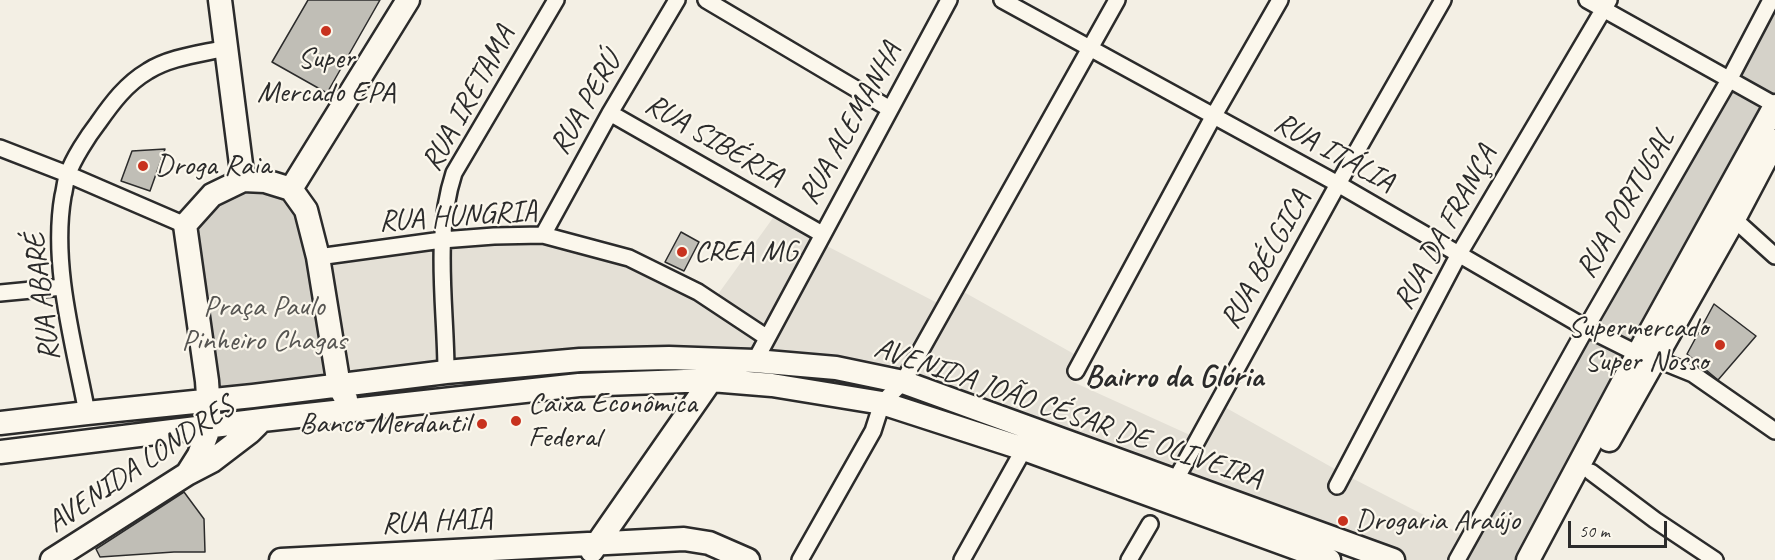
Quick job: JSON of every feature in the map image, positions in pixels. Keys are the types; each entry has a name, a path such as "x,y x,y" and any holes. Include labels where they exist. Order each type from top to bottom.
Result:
{"street":[{"path":"220,0 243,180"},
{"path":"291,189 408,0"},
{"name":"RUA IRETAMA","path":"446,372 442,240 447,193 454,174 556,0"},
{"name":"RUA PERÚ","path":"543,235 610,113 677,0"},
{"path":"706,0 890,109"},
{"name":"RUA ALEMANHA","path":"766,337 950,0"},
{"name":"RUA ITÁLIA","path":"1002,0 1338,184 1587,328 1647,357 1693,374 1775,431"},
{"path":"800,560 873,431 882,403 903,382 1117,0"},
{"path":"1076,371 1213,117 1280,0"},
{"name":"RUA BÉLGICA","path":"1175,481 1338,184 1443,0"},
{"path":"1544,560 1591,472 1775,106 1606,4 1587,0"},
{"name":"RUA PORTUGAL","path":"1457,560 1729,80 1771,0"},
{"name":"RUA DA FRANÇA","path":"1337,486 1459,254 1606,4"},
{"name":"RUA ABARÉ","path":"87,413 63,287 60,246 61,211 68,174 92,131 127,86 149,70 177,59 226,48"},
{"name":"RUA SIBÉRIA","path":"610,113 822,234"},
{"path":"1528,560 1647,357 1734,219 1775,141"},
{"path":"0,148 68,174 186,225"},
{"path":"187,474 199,455 210,426 209,401 186,225 212,195 243,180 265,181 291,189 306,210 318,257 339,386 354,410"},
{"path":"1734,219 1775,256"},
{"name":"RUA HUNGRIA","path":"318,257 442,240 543,235 629,258 698,292 766,337"},
{"path":"0,293 63,287"},
{"path":"754,361 766,337"},
{"name":"AVENIDA JOÃO CÉSAR DE OLIVEIRA","path":"0,423 209,401 446,372 580,360 669,358 754,361 836,368 903,382 1393,560"},
{"path":"592,552 711,380"},
{"name":"AVENIDA JOÃO CÉSAR DE OLIVEIRA","path":"0,452 579,385 711,380 772,385 882,403 1024,449 1295,554 1329,560"},
{"path":"903,382 904,396 915,414"},
{"name":"AVENIDA LONDRES","path":"52,560 187,474 212,461 262,420"},
{"path":"962,560 1024,449"},
{"path":"1591,472 1655,520 1715,560"},
{"path":"1129,560 1150,524"},
{"name":"RUA HAIA","path":"280,560 592,552 684,539 709,543 748,560"}],"shaded area":[{"path":"783,204 823,244 951,310 962,291 1083,359 1071,381 1201,440 1221,405 1342,473 1461,534 1449,560 1399,560 911,379 755,353 346,384 325,256 557,232 716,297"}],"green space":[{"path":"1775,6 1775,99 1523,560 1465,560 1465,555 1662,214"},
{"name":"Praça Paulo Pinheiro Chagas","path":"241,184 295,198 334,379 214,394 188,226"}],"building":[{"name":"Super Mercado EPA","path":"308,0 380,0 327,93 272,62"},
{"name":"Droga Raia","path":"165,149 150,191 121,181 132,151"},
{"name":"CREA MG","path":"681,232 699,242 684,271 665,262"},
{"name":"Supermercado Super Nosso","path":"1714,304 1756,336 1718,380 1687,354"},
{"path":"184,492 204,519 205,552 100,557 96,549"}],"place":[{"name":"Super Mercado EPA","path":"326,31"},
{"name":"Droga Raia","path":"143,166"},
{"name":"CREA MG","path":"682,252"},
{"name":"Supermercado Super Nosso","path":"1720,345"},
{"name":"Caixa Econômica Federal","path":"516,421"},
{"name":"Banco Merdantil","path":"482,424"},
{"name":"Drogaria Araújo","path":"1343,521"}],"district":[{"name":"Bairro da Glória","path":"1174,378"}]}
